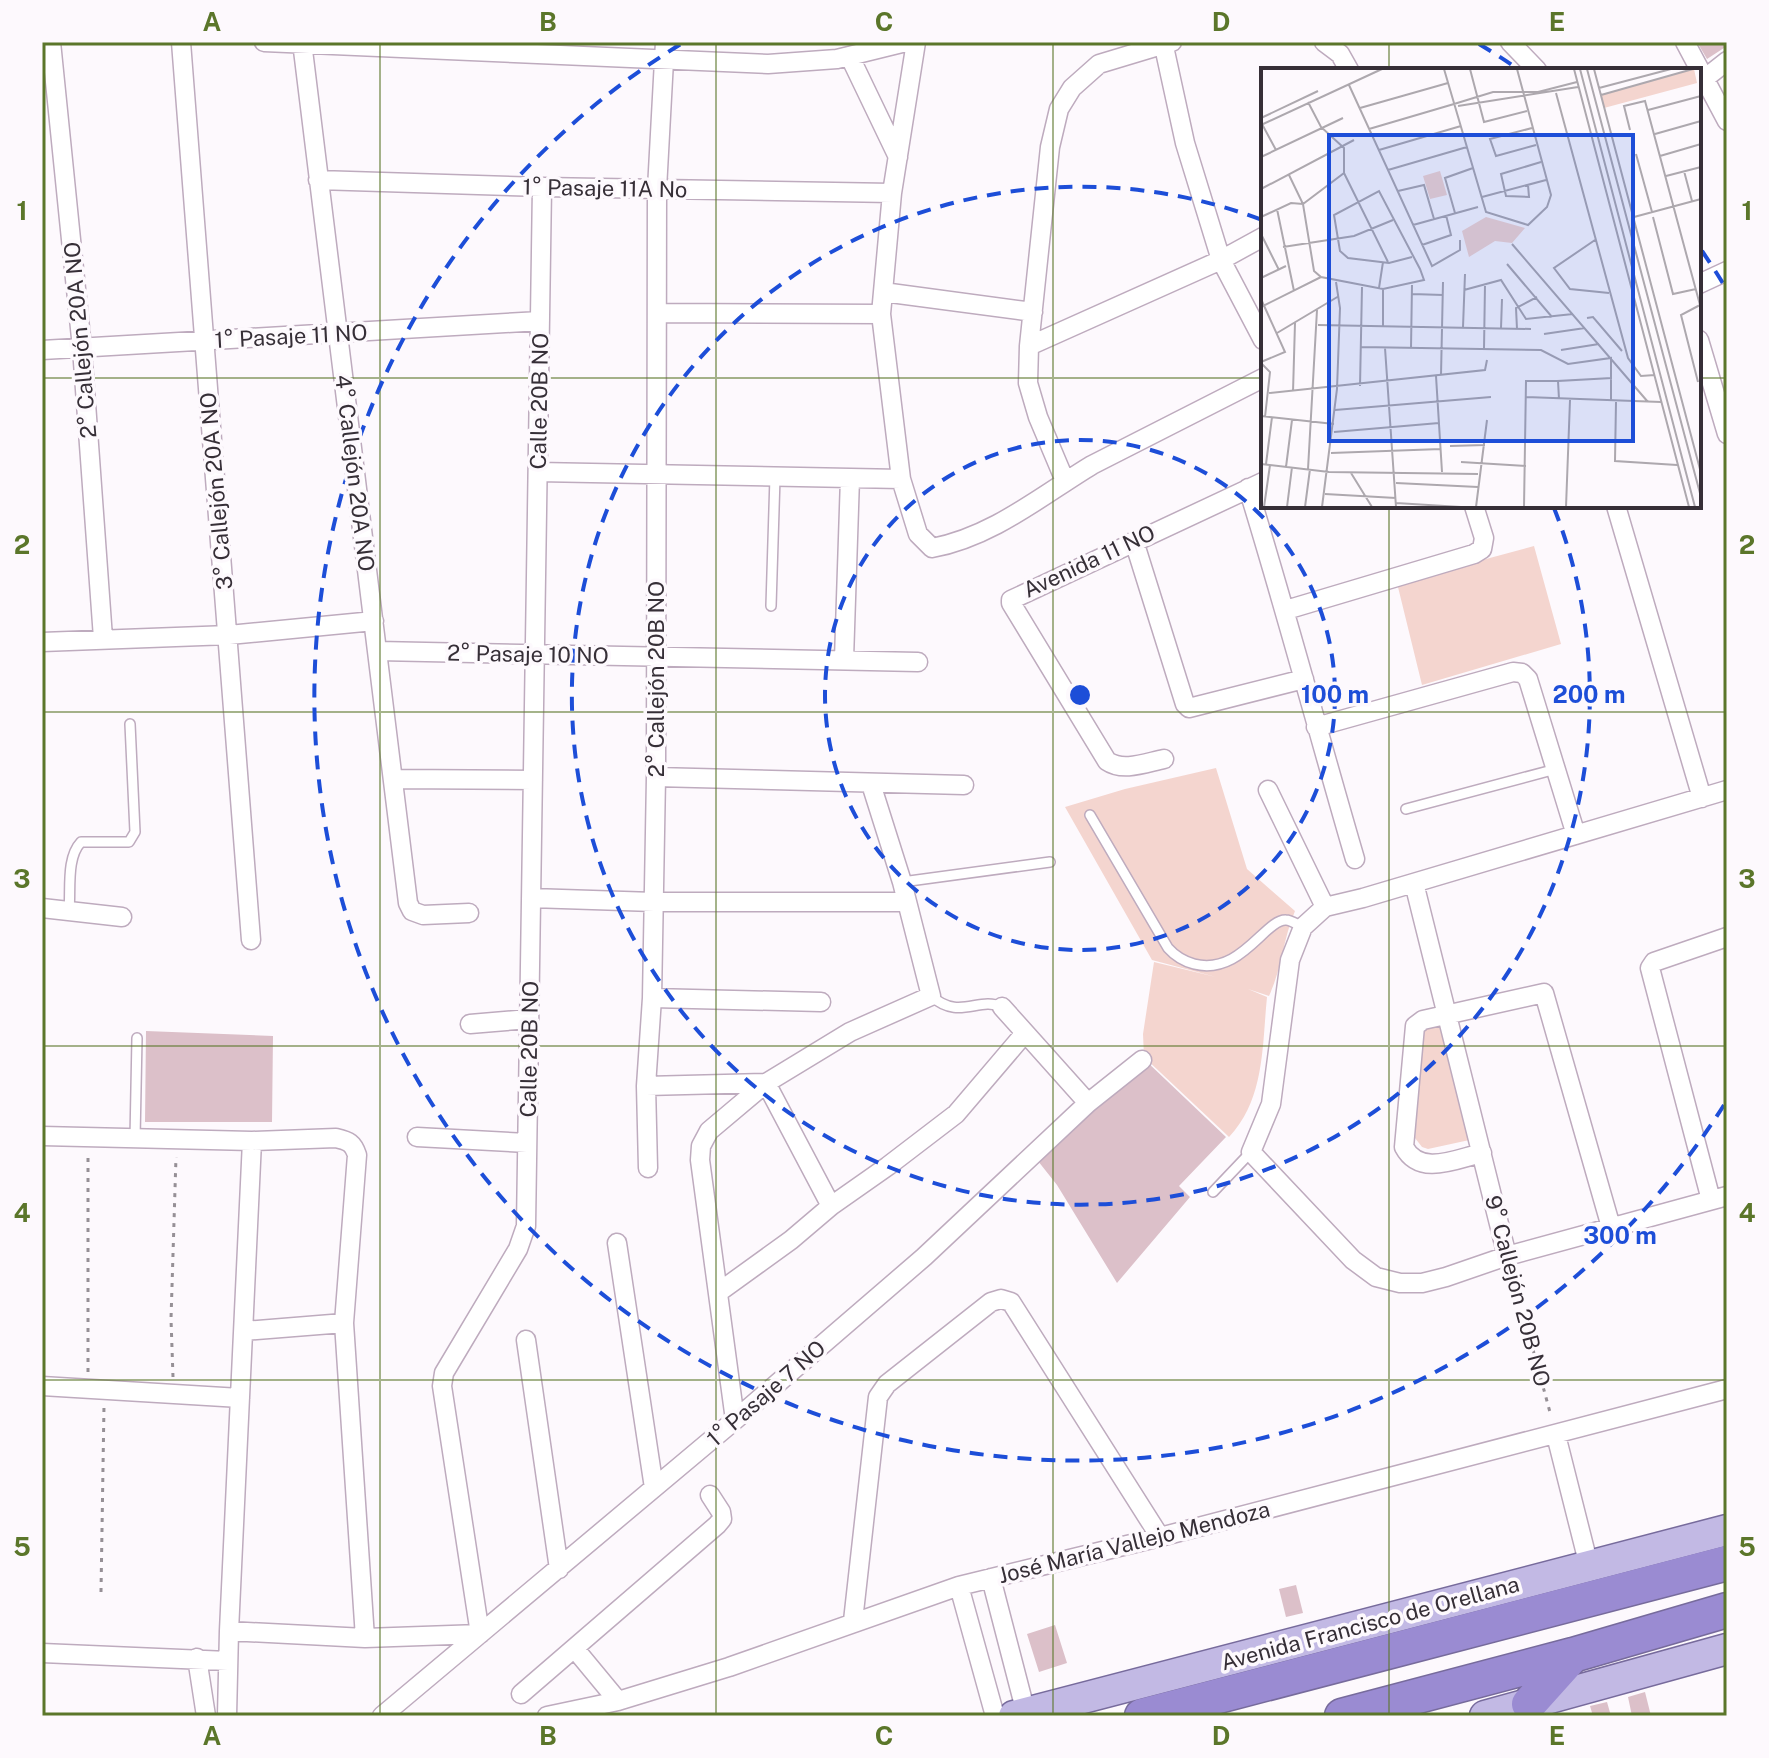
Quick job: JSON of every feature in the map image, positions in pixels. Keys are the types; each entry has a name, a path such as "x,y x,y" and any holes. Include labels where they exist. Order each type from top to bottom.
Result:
{"highway":[{"name":"Avenida Francisco de Orellana","path":"1142,1716 1727,1563"},
{"path":"1342,1716 1573,1655 1727,1610"},
{"path":"1529,1704 1573,1655"}],"main road":[{"name":"Avenida Francisco de Orellana","path":"1020,1714 1727,1530"},
{"path":"1485,1716 1727,1649"}],"street":[{"name":"2° Callejón 20A NO","path":"51,42 82,348 103,638"},
{"name":"3° Callejón 20A NO","path":"181,42 251,940"},
{"path":"264,42 665,51 768,64 906,42"},
{"path":"916,42 892,193 881,314 901,479 918,534 932,548 953,544 995,525 1048,496 1065,481 1261,379"},
{"path":"1324,42 1340,54 1348,68"},
{"path":"1510,42 1535,68"},
{"path":"1685,42 1696,68"},
{"name":"4° Callejón 20A NO","path":"302,43 408,903 412,911 423,915 469,913"},
{"path":"1065,481 1038,417 1028,383 1029,346 1050,147 1059,109 1072,88 1099,64 1166,43 1185,143 1221,260 1261,336"},
{"name":"2° Callejón 20B NO","path":"648,1168 646,1086 652,998 656,777 657,189 665,51"},
{"path":"839,52 898,157"},
{"path":"1727,61 1702,82 1727,121"},
{"name":"1° Pasaje 11A No","path":"318,180 892,193"},
{"name":"Calle 20B NO","path":"480,1634 442,1386 444,1373 524,1236 542,187"},
{"path":"1029,346 1221,260 1261,238"},
{"path":"1701,283 1727,271"},
{"path":"883,292 1033,312"},
{"path":"657,313 881,314"},
{"name":"1° Pasaje 11 NO","path":"42,350 540,321"},
{"path":"1701,347 1727,434"},
{"path":"538,472 901,479"},
{"path":"844,659 850,478"},
{"path":"1256,485 1261,506"},
{"name":"Avenida 11 NO","path":"1164,759 1125,767 1116,767 1107,761 1011,603 1013,597 1256,485"},
{"path":"1262,508 1316,727 1355,859"},
{"path":"1286,610 1474,554 1482,549 1484,538 1475,508"},
{"path":"1617,508 1702,798"},
{"path":"1134,541 1185,704 1189,708 1304,679"},
{"path":"42,642 229,635 374,621"},
{"name":"2° Pasaje 10 NO","path":"378,651 918,662"},
{"path":"1316,727 1513,672 1522,673 1528,679 1576,835"},
{"path":"656,777 964,785"},
{"path":"393,779 533,780"},
{"path":"735,1420 700,1160 701,1146 709,1131 766,1083 850,1032 931,996 902,882 871,784"},
{"path":"1268,790 1325,907"},
{"path":"1727,790 1325,907 1303,927 1290,960 1271,1104 1251,1152 1353,1260 1376,1277 1400,1283 1422,1283 1507,1256 1719,1198 1650,968 1654,962 1727,937"},
{"name":"9° Callejón 20B NO","path":"1414,883 1507,1256"},
{"path":"531,898 654,902 907,902"},
{"path":"42,908 122,917"},
{"path":"1482,1153 1434,1164 1420,1164 1410,1159 1404,1147 1415,1026 1423,1020 1540,991 1544,993 1611,1227"},
{"path":"652,998 821,1002"},
{"path":"1002,1007 1088,1103"},
{"path":"470,1024 529,1019"},
{"path":"719,1292 956,1114 1025,1033"},
{"name":"1° Pasaje 7 NO","path":"382,1716 924,1257 1088,1103 1142,1060"},
{"path":"646,1086 766,1083"},
{"path":"766,1083 831,1206"},
{"path":"42,1136 252,1141 336,1138 354,1145 357,1155 344,1323 365,1638"},
{"path":"417,1137 527,1143"},
{"path":"227,1716 252,1141"},
{"path":"617,1243 654,1488"},
{"path":"853,1621 878,1397 887,1384 991,1302 1001,1299 1011,1302 1160,1537"},
{"path":"244,1331 344,1323"},
{"path":"526,1340 559,1569"},
{"path":"42,1386 240,1398"},
{"name":"José María Vallejo Mendoza","path":"547,1716 618,1701 729,1667 959,1586 1160,1537 1727,1389"},
{"path":"1556,1435 1589,1566"},
{"path":"521,1694 717,1525 722,1519 721,1512 710,1495"},
{"path":"991,1578 1020,1714"},
{"path":"959,1586 995,1716"},
{"path":"229,1631 365,1638 480,1634"},
{"path":"575,1649 618,1701"},
{"path":"42,1653 228,1661"},
{"path":"197,1658 206,1716"}],"lane":[{"path":"771,606 775,477"},
{"path":"69,910 73,854 77,845 81,842 129,842 135,832 130,724"},
{"path":"1406,809 1556,769"},
{"path":"1090,815 1168,948 1181,960 1217,965 1254,945 1280,922 1286,920 1303,927"},
{"path":"902,882 1050,862"},
{"path":"931,996 942,1006 958,1009 996,1004 1002,1007"},
{"path":"135,1138 137,1038"},
{"path":"1213,1192 1251,1152"}],"path":[{"path":"88,1137 101,1592"},
{"path":"173,1393 171,1319 176,1139"},
{"name":"9° Callejón 20B NO","path":"1507,1256 1556,1435"},
{"path":"42,1715 63,1716"}],"shaded area":[{"path":"1534,546 1561,644 1422,685 1397,583"},
{"path":"1216,768 1247,869 1295,911 1269,996 1248,989 1267,997 1260,1071 1249,1106 1229,1137 1144,1057 1143,1034 1154,962 1216,977 1152,960 1065,807 1125,789"},
{"path":"1443,1023 1474,1139 1428,1149 1415,1138 1423,1031 1425,1027"}],"building":[{"path":"1697,42 1727,42 1727,46 1707,59"},
{"path":"146,1031 273,1036 272,1122 145,1122"},
{"path":"1145,1060 1226,1137 1179,1186 1190,1197 1117,1283 1057,1185 1038,1161"},
{"path":"1296,1585 1303,1613 1286,1617 1279,1589"},
{"path":"1055,1625 1067,1663 1039,1672 1027,1634"},
{"path":"1645,1692 1651,1716 1632,1716 1628,1697"},
{"path":"1607,1702 1611,1716 1593,1716 1590,1706"}]}
